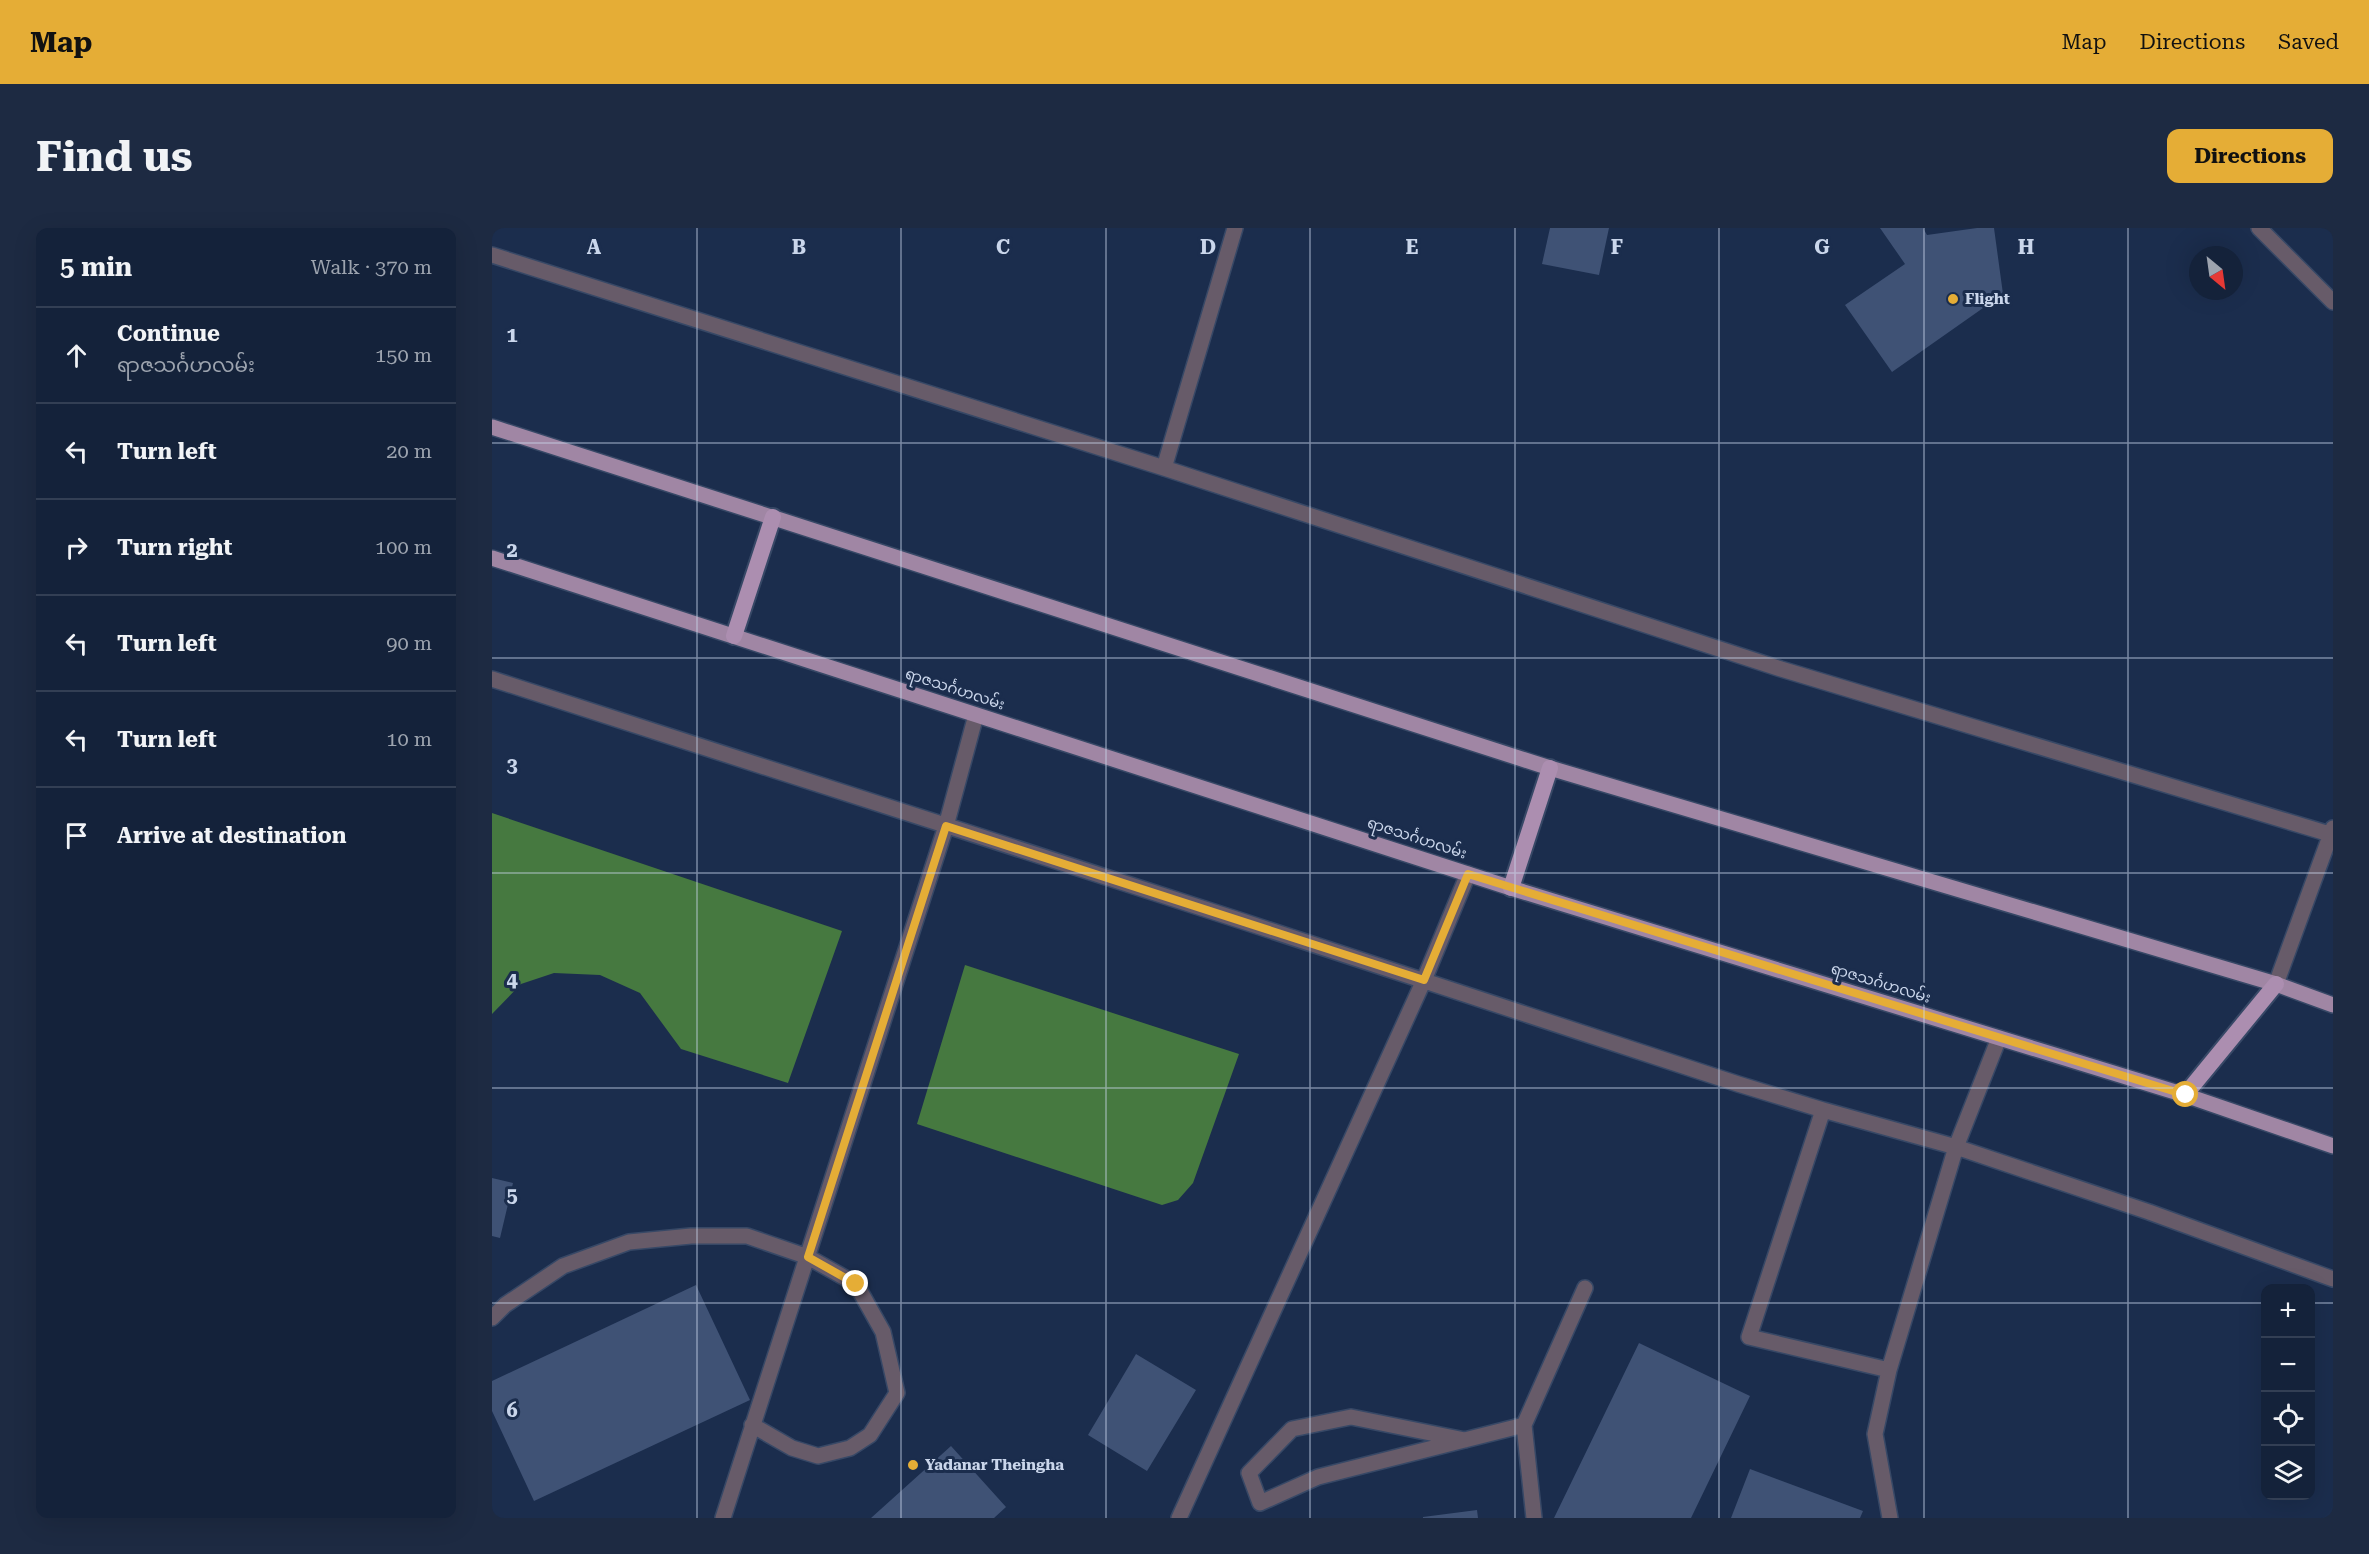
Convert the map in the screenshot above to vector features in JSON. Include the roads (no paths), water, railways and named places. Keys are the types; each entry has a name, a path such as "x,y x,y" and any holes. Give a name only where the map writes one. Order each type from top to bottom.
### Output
{"highway":[{"path":"734,636 773,517"},
{"path":"1511,888 1550,768"},
{"path":"2186,1095 2276,984"}],"main road":[{"path":"492,427 1550,768 2276,984 2333,1005"},
{"name":"ရာဇသင်္ဂဟလမ်း","path":"492,558 1511,888 2186,1095 2333,1146"}],"street":[{"path":"1164,468 1235,228"},
{"path":"2259,228 2333,302"},
{"path":"492,255 1164,468 1781,669 2332,832 2276,984"},
{"path":"492,679 1823,1110 1956,1147 2149,1212 2333,1279"},
{"path":"723,1518 946,826 976,715"},
{"path":"1179,1518 1424,980 1468,874"},
{"path":"1890,1518 1875,1434 1889,1370 1956,1147 1999,1038"},
{"path":"1823,1110 1749,1337 1889,1370"},
{"path":"492,1318 505,1305 562,1266 629,1242 691,1236 747,1236 808,1257 856,1284 883,1332 897,1393 870,1435 850,1448 818,1456 792,1448 752,1425"},
{"path":"1534,1518 1524,1425 1585,1288"},
{"path":"1465,1440 1351,1417 1292,1429 1249,1473 1260,1503 1318,1477 1465,1440 1524,1425"}],"place":[{"name":"Flight","path":"1953,299"},
{"name":"Yadanar Theingha","path":"913,1465"}]}
